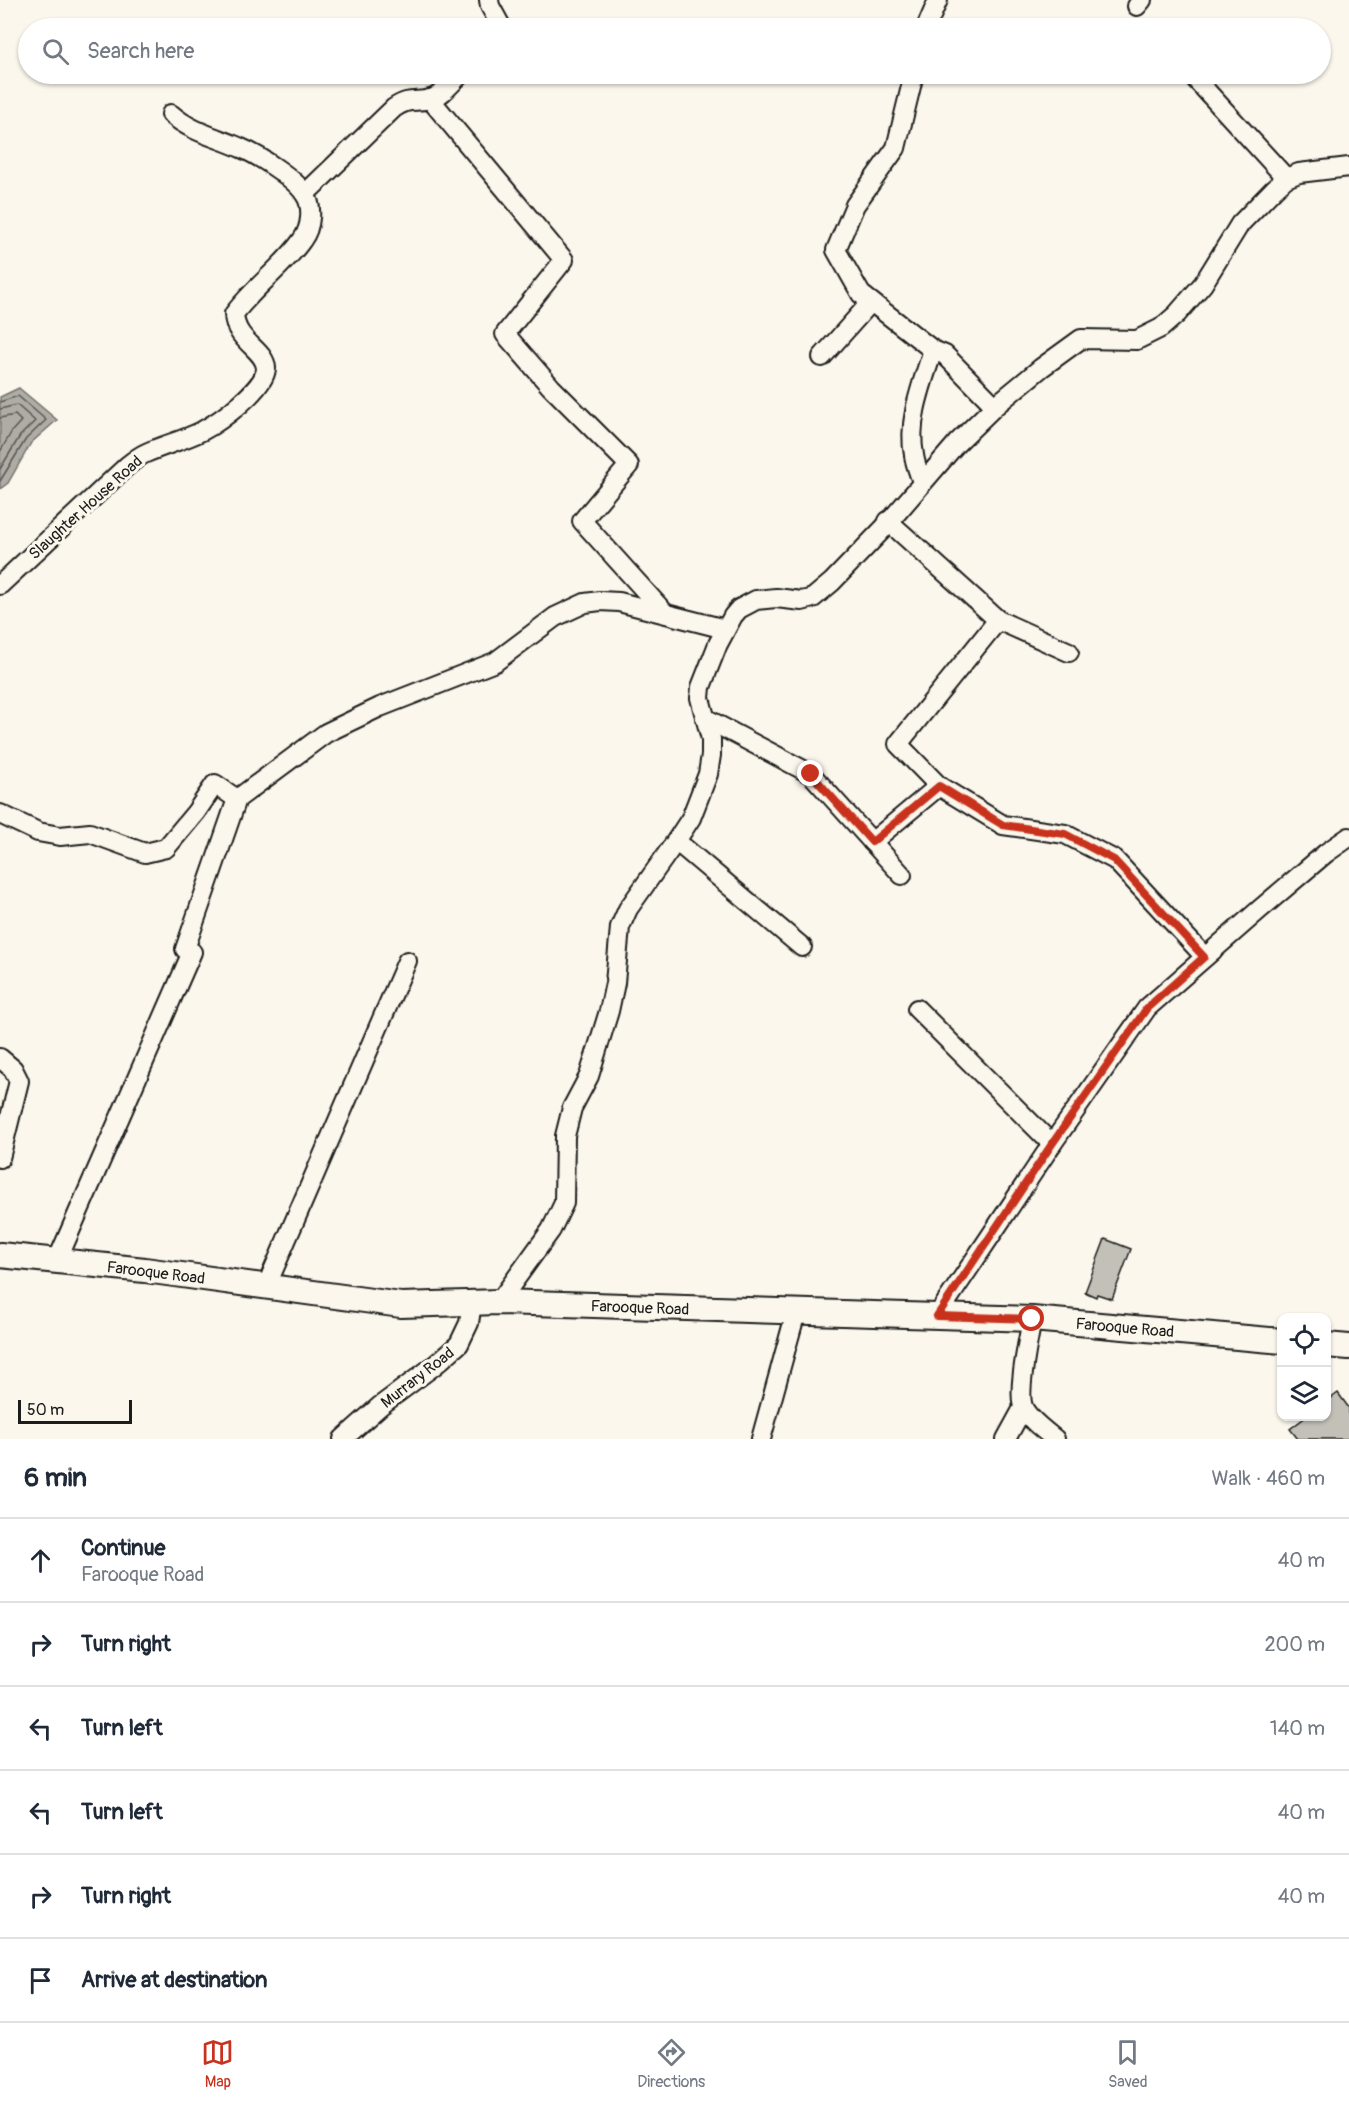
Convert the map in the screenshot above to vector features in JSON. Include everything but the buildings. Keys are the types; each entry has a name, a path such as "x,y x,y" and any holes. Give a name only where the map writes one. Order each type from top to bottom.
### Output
{"main road":[{"name":"Farooque Road","path":"0,1254 145,1270 401,1305 499,1302 1032,1319 1277,1341"},
{"path":"1331,1345 1349,1347"}],"street":[{"path":"489,0 497,18"},
{"path":"930,18 938,0"},
{"path":"171,114 194,129 241,148 261,159 305,194 394,108 405,101 430,99 439,95 450,84"},
{"path":"912,84 896,148 855,205 836,250 861,294 933,350 945,355 995,406"},
{"path":"1200,84 1286,178"},
{"path":"430,99 564,260 505,334 551,387 629,465 582,521 664,612"},
{"path":"499,1302 559,1215 564,1203 565,1136 572,1108 589,1076 606,1020 615,983 622,920 691,818 708,774 711,739 700,698 701,687 705,672 725,629 739,609 756,600 776,598 802,601 813,598 832,582 951,450 995,406 1049,362 1081,339 1137,340 1161,328 1177,314 1203,284 1240,224 1286,178 1299,173 1349,168"},
{"name":"Slaughter House Road","path":"0,585 127,466 144,453 201,431 226,416 264,378 266,367 262,357 239,334 234,325 234,314 303,240 310,222 309,205 305,194"},
{"path":"822,357 872,302"},
{"path":"922,482 914,455 913,434 916,407 933,350"},
{"path":"888,521 998,620 1069,652"},
{"path":"57,1261 188,950 237,800 326,733 380,707 495,662 555,617 585,603 619,602 725,629"},
{"path":"998,620 898,744 939,786 1003,825 1065,834 1114,860 1204,957"},
{"path":"705,718 811,774 902,875"},
{"path":"0,814 38,832 60,836 90,833 145,853 166,848 196,812 215,784 237,800"},
{"path":"872,842 939,786"},
{"path":"937,1316 1052,1144 1147,1008 1301,874 1349,837"},
{"path":"676,841 802,947"},
{"path":"266,1287 407,961"},
{"path":"917,1009 1052,1144"},
{"path":"0,1058 13,1069 19,1081 0,1158"},
{"name":"Murrary Road","path":"343,1439 380,1406 459,1344 469,1323 472,1303"},
{"path":"761,1439 796,1312"},
{"path":"1006,1439 1023,1408 1022,1382 1032,1319"},
{"path":"1023,1408 1054,1439"}],"water":[{"path":"19,388 57,420 31,443 8,483 0,489 0,397"}],"route":[{"path":"811,774 872,842 939,786 1003,825 1065,834 1114,860 1204,957 1147,1008 1052,1144 937,1316 1032,1319"}]}
